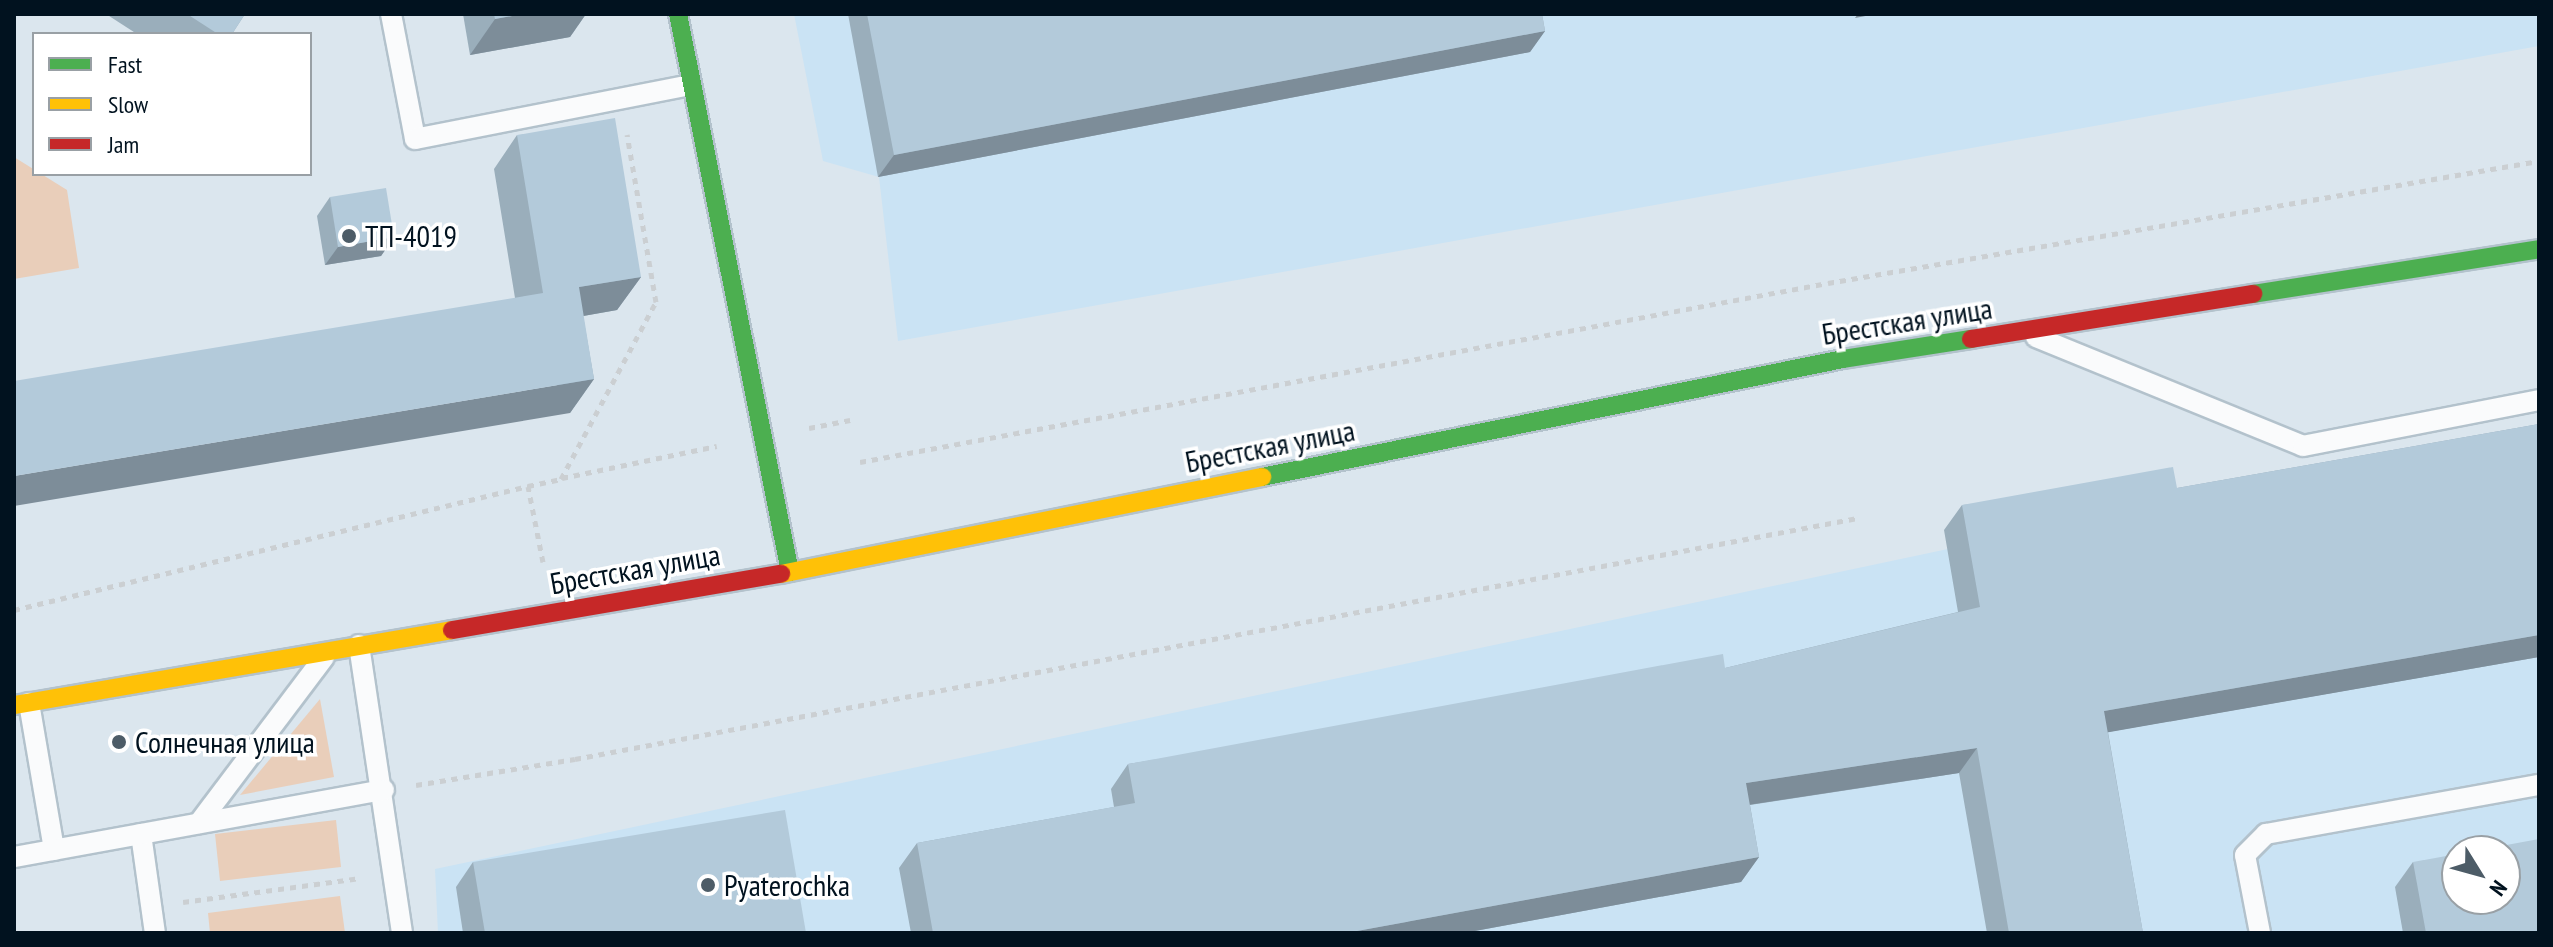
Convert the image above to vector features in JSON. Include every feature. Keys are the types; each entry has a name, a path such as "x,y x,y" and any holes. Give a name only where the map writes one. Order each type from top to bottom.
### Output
{"street":[{"path":"678,14 790,572"},
{"name":"Брестская улица","path":"21,704 790,572 1827,362 2539,249"}],"lane":[{"path":"391,14 415,139 620,96 691,85"},
{"path":"2021,331 2303,446 2539,400"},
{"path":"359,645 384,790 402,933"},
{"path":"199,823 329,650"},
{"path":"21,704 54,850"},
{"path":"2260,933 2245,855 2266,834 2539,785"},
{"path":"14,857 384,790"},
{"path":"141,834 155,933"}],"path":[{"path":"561,479 656,302 620,96"},
{"path":"860,462 1828,283 2539,161"},
{"path":"14,610 528,486 850,420"},
{"path":"528,486 543,562"},
{"path":"384,790 575,759 1858,518"},
{"path":"151,906 394,873"}],"shaded area":[{"path":"794,14 2539,14 2539,46 898,341 879,177 823,161"},
{"path":"14,157 32,168 32,176 45,176 67,190 79,268 14,279"},
{"path":"2539,424 2539,933 438,933 435,869"},
{"path":"320,699 334,777 240,795"},
{"path":"336,820 341,867 220,881 215,834"},
{"path":"340,896 345,933 210,933 208,913"}],"building":[{"path":"187,14 245,14 233,32 215,32"},
{"path":"494,14 523,14 495,19"},
{"path":"867,14 1542,14 1545,31 894,155"},
{"path":"615,118 641,277 579,287 594,379 14,476 14,381 543,293 517,135"},
{"path":"386,188 394,237 338,247 330,197"},
{"path":"2539,424 2539,635 2104,711 2143,933 2009,933 1977,748 1746,783 1759,857 1346,933 933,933 917,843 1135,803 1128,764 1723,654 1725,668 1980,607 1962,505 2173,467 2177,488"},
{"path":"785,810 806,933 485,933 473,862"},
{"path":"2539,839 2539,933 2426,933 2413,862 2441,857 2441,915 2521,915 2521,842"}],"traffic: fast":[{"path":"678,14 790,572"},
{"path":"2253,294 2539,249"},
{"path":"1262,477 1843,359 1971,339"}],"traffic: slow":[{"path":"781,574 1262,477"},
{"path":"14,705 452,630"}],"traffic: jam":[{"path":"1971,339 2253,294"},
{"path":"452,630 781,574"}],"place":[{"name":"ТП-4019","path":"349,236"},
{"name":"Солнечная улица","path":"119,742"},
{"name":"Pyaterochka","path":"708,885"}]}
